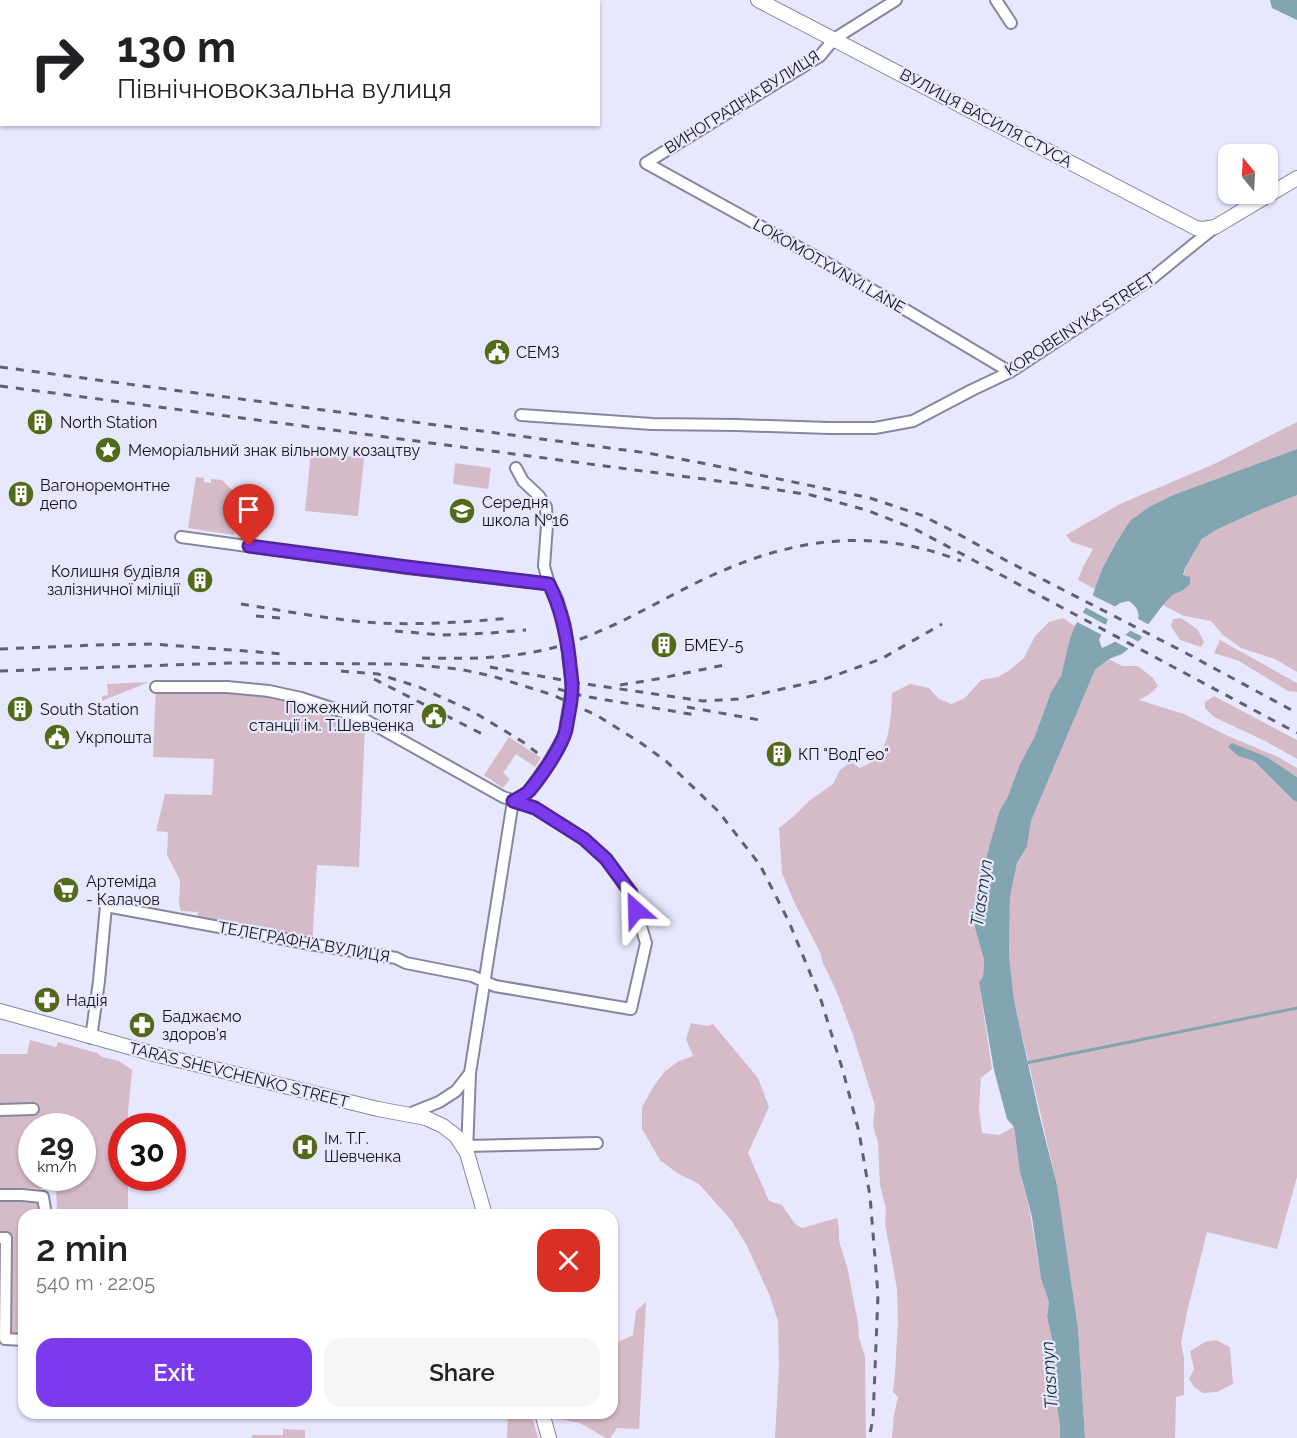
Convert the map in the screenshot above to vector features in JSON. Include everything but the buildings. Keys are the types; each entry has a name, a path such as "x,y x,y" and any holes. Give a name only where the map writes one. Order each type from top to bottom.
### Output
{"street":[{"name":"ВУЛИЦЯ ВАСИЛЯ СТУСА","path":"758,0 1191,226 1203,229 1215,227"},
{"name":"ВИНОГРАДНА ВУЛИЦЯ","path":"646,163 820,56 834,39 896,0"},
{"path":"996,0 1011,23"},
{"name":"LOKOMOTYVNYI LANE","path":"646,163 827,263 1010,372"},
{"name":"KOROBEINYKA STREET","path":"521,415 652,424 875,428 913,421 1010,372 1151,279 1215,227 1297,178"},
{"path":"483,1209 466,1149 470,1073 513,801 528,792 564,736 572,688 565,626 544,566 548,525 546,507 516,468"},
{"path":"182,537 549,584"},
{"path":"156,687 227,687 269,691 301,698 362,718 513,801"},
{"name":"ТЕЛЕГРАФНА ВУЛИЦЯ","path":"91,1038 106,906 396,958 406,963 472,976 495,986 631,1009 646,943 631,893 606,859 584,839 535,808 513,801"},
{"name":"TARAS SHEVCHENKO STREET","path":"0,1011 154,1054 378,1109 426,1118 443,1126 456,1136 466,1149"},
{"path":"409,1114 439,1102 456,1091 470,1073"},
{"path":"0,1110 33,1109"},
{"path":"466,1149 597,1143"},
{"path":"0,1195 43,1197 45,1209"},
{"path":"0,1238 6,1238 6,1339 18,1340"},
{"path":"544,1419 549,1438"}],"shaded area":[{"path":"1297,422 1297,449 1173,495 1149,507 1116,543 1102,569 1095,589 1078,580 1093,549 1071,542 1066,535 1120,504 1212,465"},
{"path":"311,452 364,458 358,516 305,511"},
{"path":"455,463 491,468 488,489 453,484"},
{"path":"196,477 204,478 204,482 211,483 211,479 222,480 239,497 234,535 188,528"},
{"path":"1297,495 1297,672 1275,659 1241,648 1223,635 1211,621 1184,616 1163,605 1172,594 1182,591 1185,568 1202,539 1216,530"},
{"path":"1063,618 1075,626 1061,676 1051,692 1035,736 1000,810 975,928 984,960 983,977 979,982 992,1069 981,1078 979,1109 982,1133 999,1135 1014,1127 1020,1172 1030,1212 1041,1279 1049,1302 1047,1317 1053,1354 1050,1366 1060,1438 892,1438 898,1397 893,1392 898,1323 897,1289 885,1223 886,1209 880,1185 878,1142 873,1126 875,1106 836,990 782,873 779,828 809,801 833,784 840,770 851,762 860,768 876,758 887,736 892,693 910,684 929,688 939,699 951,704 965,698 981,680 998,677 1024,658 1035,636 1049,622"},
{"path":"1181,618 1198,630 1204,642 1201,647 1180,640 1171,626 1173,619"},
{"path":"1220,640 1297,683 1297,692 1288,691 1239,661 1214,653"},
{"path":"1109,659 1122,666 1138,666 1153,678 1158,686 1139,700 1184,714 1297,768 1297,777 1267,757 1238,756 1254,761 1297,802 1297,1177 1277,1249 1207,1232 1181,1343 1184,1358 1184,1395 1176,1397 1175,1438 1085,1438 1078,1328 1057,1185 1014,1000 1009,955 1010,897 1017,863 1027,847 1031,821 1095,670"},
{"path":"149,682 102,701 102,696 108,695 107,684"},
{"path":"156,687 269,691 362,718 365,726 359,867 317,865 312,945 196,923 198,912 181,911 179,905 180,880 167,855 168,832 156,831 165,794 212,795 214,759 153,757"},
{"path":"1214,696 1297,740 1297,759 1214,717 1205,708 1205,702"},
{"path":"509,737 541,758 535,767 516,754 503,773 510,779 503,788 484,775"},
{"path":"691,1023 707,1026 713,1024 758,1078 769,1107 748,1153 769,1201 782,1205 795,1224 802,1228 837,1218 839,1241 847,1266 859,1338 865,1357 866,1438 775,1438 779,1367 778,1321 769,1294 746,1244 731,1220 699,1184 677,1173 660,1160 642,1129 642,1107 652,1089 664,1072 679,1061 693,1056 686,1039"},
{"path":"30,1040 56,1047 58,1042 119,1061 132,1070 128,1113 108,1113 108,1191 128,1191 128,1209 57,1209 56,1191 96,1191 96,1113 18,1113 18,1189 0,1189 0,1054 27,1054"},
{"path":"0,1195 35,1201 41,1209 18,1209 18,1340 6,1339 0,1344"},
{"path":"646,1302 639,1429 617,1428 610,1438 606,1438 580,1423 559,1419 618,1419 618,1342 633,1335 636,1311"},
{"path":"1216,1340 1230,1347 1233,1384 1217,1392 1203,1393 1194,1387 1189,1379 1194,1369 1190,1351 1205,1342"},
{"path":"508,1419 533,1419 538,1438 507,1438"},
{"path":"283,1429 305,1430 305,1438 252,1438 252,1435 283,1435"}],"water":[{"path":"1270,0 1297,0 1297,20 1272,8"},
{"name":"Tiasmyn","path":"1297,449 1297,495 1216,530 1202,539 1183,575 1190,577 1190,584 1182,591 1172,595 1163,605 1147,626 1141,639 1122,654 1109,659 1095,670 1031,821 1027,847 1017,863 1010,897 1009,955 1014,1000 1057,1185 1078,1328 1085,1438 1060,1438 1050,1366 1053,1354 1047,1317 1049,1302 1041,1279 1032,1217 1020,1172 1014,1127 1007,1119 994,1070 979,982 983,977 984,960 975,928 979,888 1000,810 1035,736 1051,692 1061,676 1070,638 1092,597 1102,569 1130,521 1149,507 1173,495","holes":["1129,601 1139,615 1132,629 1102,648 1099,640 1113,608"]},
{"path":"1232,743 1267,757 1297,777 1297,802 1254,761 1238,756 1228,747"}],"pier":[{"path":"1090,594 1118,608 1111,621 1083,606"},
{"path":"1080,611 1108,626 1104,636 1075,621"},
{"path":"1135,617 1151,626 1145,638 1127,629"},
{"path":"1122,633 1141,643 1131,650 1112,640"}],"waterway":[{"path":"1026,1063 1297,1008"}],"railway":[{"path":"0,367 647,453 870,498 921,515 949,529 1297,713"},
{"path":"0,386 811,495 866,510 915,529 1297,733"},
{"path":"422,658 477,658 513,655 566,644 617,623 731,567 795,547 860,540 893,543 927,550 961,561"},
{"path":"241,604 326,618 378,623 444,623 511,618"},
{"path":"256,616 281,618"},
{"path":"572,682 703,701 738,699 822,680 881,659 942,624"},
{"path":"395,631 442,635 526,630"},
{"path":"0,649 153,644 284,654"},
{"path":"0,671 228,663 402,664 459,669 492,676 553,695 598,716 667,762 718,811 760,865 789,922 820,997 843,1071 859,1132 870,1196 878,1295 873,1419 869,1438"},
{"path":"620,685 729,664"},
{"path":"490,667 579,683"},
{"path":"341,671 378,674 419,687 472,711 523,742 549,762"},
{"path":"374,679 488,737"},
{"path":"558,689 583,696 696,715"},
{"path":"687,707 760,720"}],"place":[{"name":"СЕМЗ","path":"497,352"},
{"name":"North Station","path":"40,422"},
{"name":"Меморіальний знак вільному козацтву","path":"108,450"},
{"name":"Вагоноремонтне депо","path":"21,494"},
{"name":"Середня школа №16","path":"462,511"},
{"name":"Колишня будівля залізничної міліції","path":"200,580"},
{"name":"БМЕУ-5","path":"664,645"},
{"name":"South Station","path":"20,709"},
{"name":"Пожежний потяг станції ім. Т.Шевченка","path":"434,716"},
{"name":"Укрпошта","path":"57,737"},
{"name":"КП \"ВодГео\"","path":"779,754"},
{"name":"Артеміда - Калачов","path":"66,890"},
{"name":"Надія","path":"47,1000"},
{"name":"Баджаємо здоров'я","path":"142,1025"},
{"name":"Ім. Т.Г. Шевченка","path":"305,1147"}],"route":[{"path":"249,546 549,584 557,599 568,644 572,688 566,730 549,762 528,792 513,801 535,808 584,839 606,859 631,893 636,910"}]}
